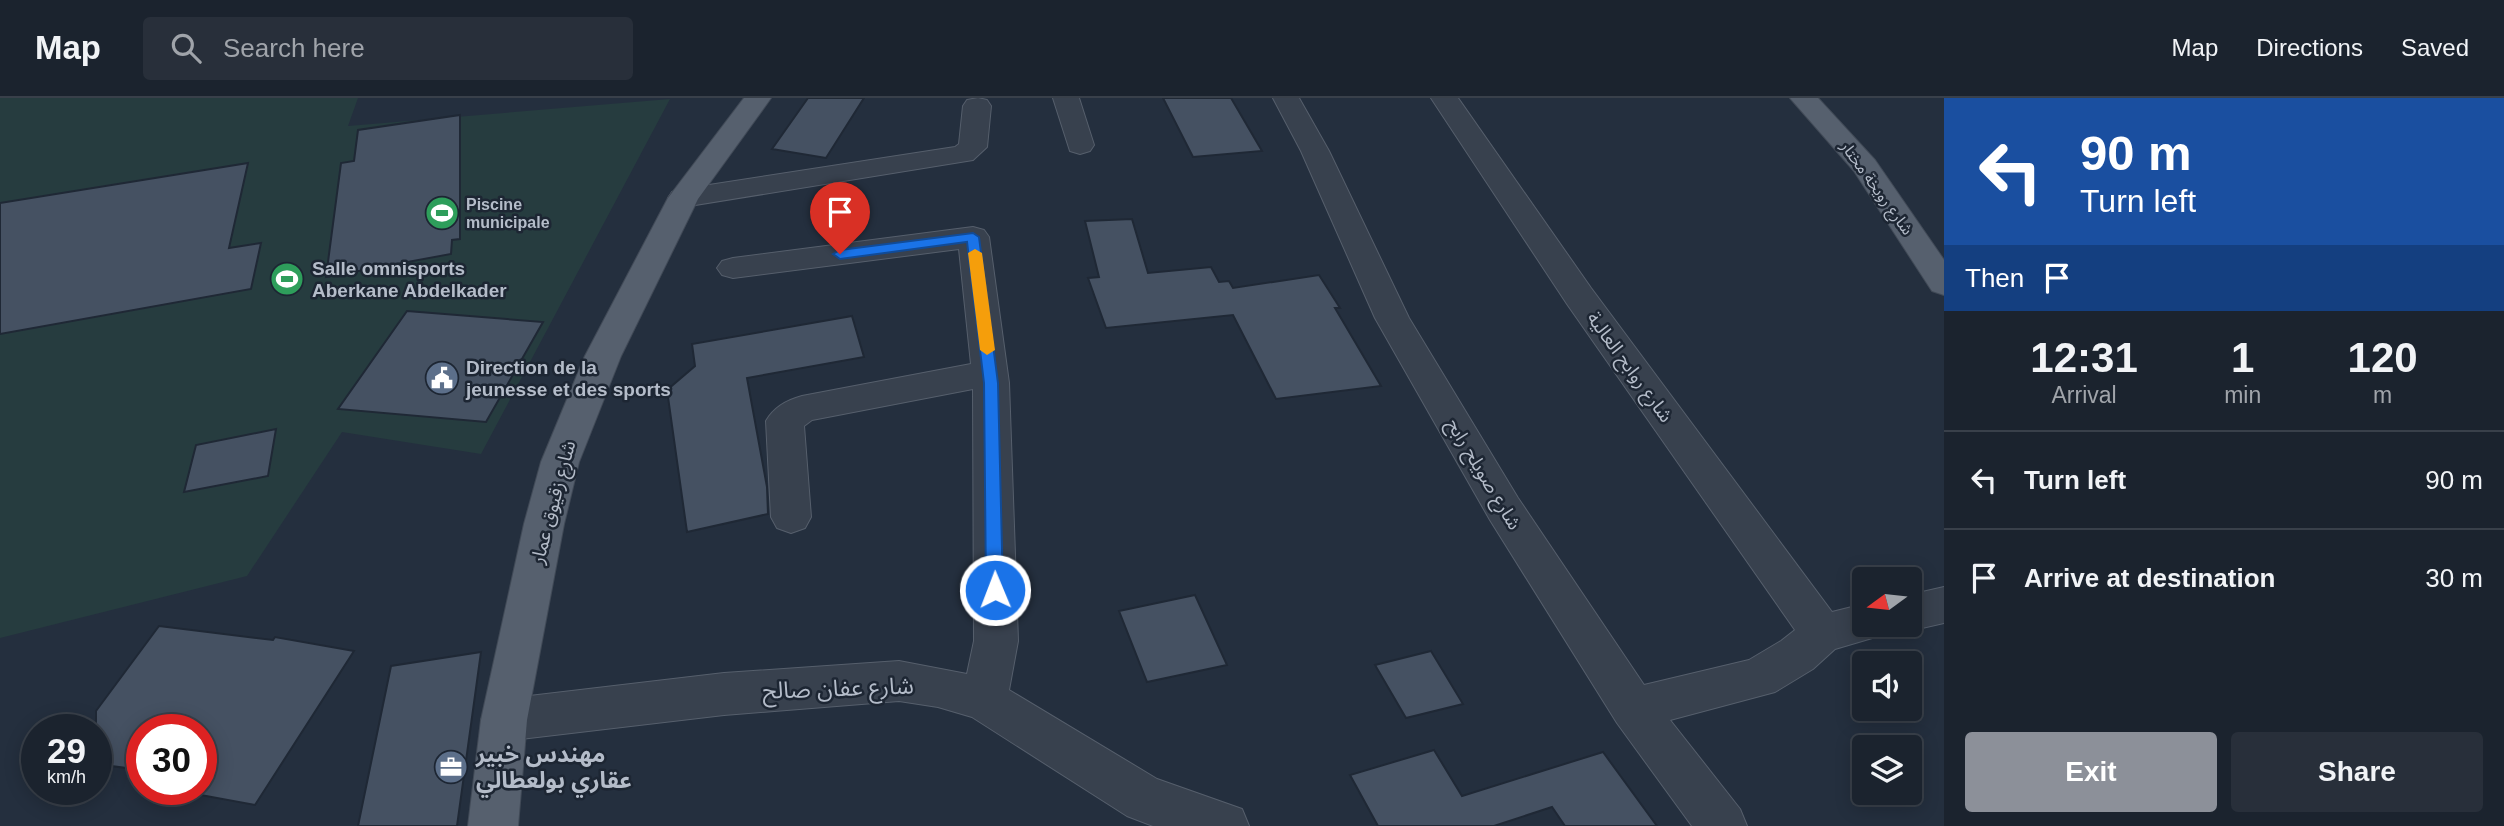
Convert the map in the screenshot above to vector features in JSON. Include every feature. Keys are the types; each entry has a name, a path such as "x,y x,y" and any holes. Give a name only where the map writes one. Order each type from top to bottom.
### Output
{"main road":[{"name":"شارع زقيوق عمار","path":"494,826 504,720 544,524 560,462 603,356 683,198 758,98"},
{"name":"شارع رويخة مختار","path":"1802,98 1865,166 1944,284"}],"street":[{"path":"1066,98 1080,145"},
{"name":"شارع صويلح رابح","path":"1286,98 1315,151 1392,318 1504,509 1633,708 1722,826"},
{"name":"شارع روابح العالية","path":"1444,98 1579,296 1843,628"},
{"path":"683,198 963,154 973,147 977,106"},
{"path":"733,268 973,237 990,373 996,641 984,701"},
{"path":"791,516 785,421 792,414 802,409 990,373"},
{"path":"1922,610 1944,605"},
{"path":"1633,708 1759,678 1843,628"},
{"name":"شارع عفان صالح","path":"504,720 785,688 900,681 939,687 984,701 1144,799 1224,826"}],"green space":[{"name":"Salle omnisports Aberkane Abdelkader","path":"0,98 358,98 348,126 670,99 481,454 342,432 247,576 0,638"}],"building":[{"path":"808,98 864,98 826,158 772,149"},
{"path":"1163,98 1231,98 1262,151 1193,157"},
{"path":"460,115 460,239 452,240 451,254 326,277 341,163 354,161 358,130"},
{"path":"248,163 229,248 261,243 251,289 0,334 0,203"},
{"path":"1132,219 1148,273 1211,267 1219,282 1229,281 1233,288 1319,275 1340,308 1335,308 1381,386 1276,399 1233,315 1106,328 1088,278 1099,277 1085,221"},
{"path":"407,311 543,322 486,422 338,409"},
{"path":"852,316 864,357 747,378 767,487 768,514 687,532 667,390 695,366 692,344"},
{"path":"276,429 268,476 184,492 196,445"},
{"path":"1195,595 1227,665 1147,682 1119,611"},
{"path":"159,626 273,640 275,637 354,651 255,805 217,798 217,714 126,714 126,768 112,766 112,714 96,714"},
{"path":"1431,651 1463,704 1406,718 1375,665"},
{"path":"481,652 457,826 358,826 391,666"},
{"path":"1434,750 1462,796 1603,752 1657,826 1565,826 1552,807 1494,826 1378,826 1350,775"}],"slow traffic":[{"path":"975,253 987,350"}],"place":[{"name":"Piscine municipale","path":"442,213"},
{"name":"Salle omnisports Aberkane Abdelkader","path":"287,279"},
{"name":"Direction de la jeunesse et des sports","path":"442,378"},
{"name":"مهندس خبير عقاري بولعطالي","path":"451,767"}],"route":[{"path":"840,254 973,237 991,383 995,590"}]}
